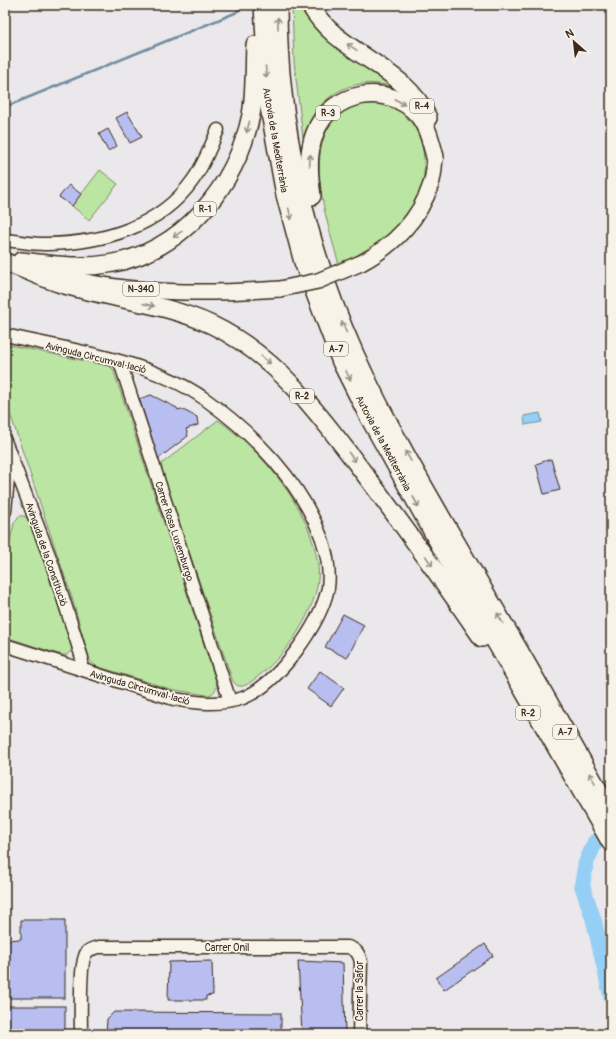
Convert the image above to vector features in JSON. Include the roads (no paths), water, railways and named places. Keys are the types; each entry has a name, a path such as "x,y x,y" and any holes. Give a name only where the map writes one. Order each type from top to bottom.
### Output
{"highway":[{"name":"R-1","path":"5,261 69,266 109,264 131,258 159,246 180,233 196,218 213,200 228,177 238,158 246,135 251,113 256,16 259,5"},
{"name":"Autovia de la Mediterrània","path":"263,5 268,93 275,145 294,230 303,262 341,362 367,414 441,547 508,658 611,812"},
{"name":"Autovia de la Mediterrània","path":"278,5 278,43 286,122 306,217 336,308 352,348 508,658"},
{"name":"R-4","path":"310,5 326,26 342,41 402,82 413,94 424,108 433,128 436,142 435,157"},
{"name":"R-3","path":"318,254 319,234 313,209 309,173 310,152 315,133 320,122 329,112 356,96 383,94 396,99 418,115 427,130 435,157"},
{"name":"R-2","path":"5,261 61,284 176,311 204,322 243,342 268,361 320,416 508,658 536,725 563,760 611,843"}],"main road":[{"name":"N-340","path":"5,261 73,279 162,292 221,294 280,290 318,281 362,263 390,244 417,214 432,183 435,157"}],"street":[{"path":"5,240 47,244 113,236 130,230 166,208 182,194 202,166 218,130"},
{"name":"Avinguda Circumval·lació","path":"5,335 144,368 175,382 204,398 254,439 277,464 296,491 312,518 322,540 327,560 327,589 320,608 304,641 286,664 269,680 243,698 214,703 196,703 174,699 5,645"},
{"name":"Carrer Rosa Luxemburgo","path":"120,362 230,701"},
{"path":"5,511 8,478 6,444"},
{"name":"Avinguda de la Constitució","path":"6,444 31,505 52,563 82,658 80,668"},
{"name":"Carrer Onil","path":"81,1034 82,964 87,952 99,947 341,947 354,949"},
{"name":"Carrer la Safor","path":"354,949 357,952 361,962 359,1034"}],"water":[{"path":"540,413 542,422 525,425 524,416"}],"waterway":[{"path":"5,107 235,13 245,5"},
{"path":"611,831 595,842 586,863 582,885 594,921 611,996"}]}
